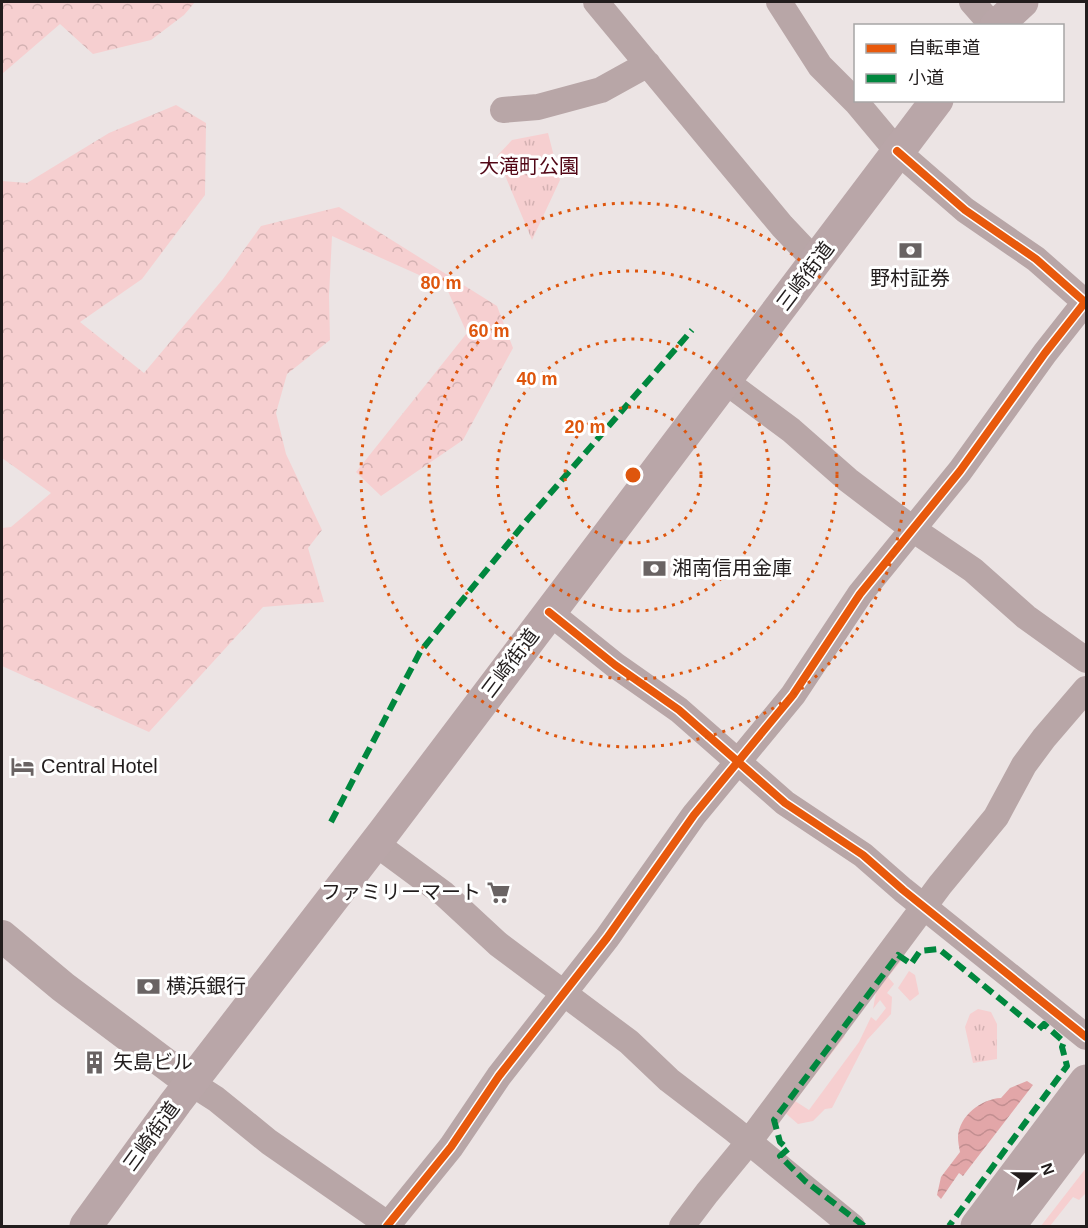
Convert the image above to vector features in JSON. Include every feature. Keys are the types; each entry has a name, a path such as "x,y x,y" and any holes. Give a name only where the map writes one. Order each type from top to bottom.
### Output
{"highway":[{"path":"977,1227 1086,1081"},
{"path":"1009,1227 1086,1124"}],"main road":[{"path":"997,24 1022,2"},
{"name":"三崎街道","path":"86,1227 191,1083 935,102"}],"street":[{"path":"596,2 782,226 816,262"},
{"path":"779,2 820,66 854,100"},
{"path":"972,2 993,24"},
{"path":"503,111 538,107 601,90 648,64"},
{"path":"2,936 63,987 191,1083 216,1099 268,1142 388,1226 451,1147 498,1076 620,921 694,815 793,695 861,594 960,471 1045,353 1086,302 1036,259 965,210 897,151 856,102"},
{"path":"725,381 791,430 848,480 914,530 973,570 1026,617 1086,660"},
{"path":"549,612 679,710 804,816 863,855 1086,1037"},
{"path":"682,1227 707,1192 748,1143 924,907 996,817 1024,765 1086,689"},
{"path":"375,843 444,894 498,944 629,1042 669,1080 852,1227"}],"green space":[{"path":"2,2 195,2 184,15 151,40 93,54 60,24 2,74"},
{"path":"176,105 206,123 205,195 142,279 80,322 144,373 223,279 261,226 339,207 497,306 513,348 463,440 381,496 356,472 467,333 446,287 332,236 329,296 330,340 287,374 276,413 286,454 322,530 308,548 324,602 263,607 149,732 2,666 2,528 11,527 51,493 2,458 2,181 27,183 109,133"},
{"name":"大滝町公園","path":"548,133 560,180 532,240 497,156 512,140"},
{"path":"898,957 902,960 888,977 894,984 887,993 892,997 891,1014 867,1040 832,1108 825,1109 813,1121 798,1124 783,1111 842,1032 845,1036 795,1101 809,1110 859,1042 871,1017 876,1021 886,1008 880,1000 873,1009 877,987"},
{"path":"909,971 915,975 919,994 910,1001 898,988"},
{"path":"978,1009 991,1012 997,1024 997,1059 973,1063 965,1027 970,1014"},
{"path":"1086,1168 1086,1193 1079,1200 1073,1197 1050,1226 1041,1226"}],"water":[{"path":"1027,1081 1033,1085 963,1176 959,1173 941,1199 937,1195 941,1177 960,1152 958,1139 962,1122 979,1105 1001,1098 1010,1088"}],"marked path":[{"path":"331,822 420,652 528,519 692,330"},
{"path":"864,1226 805,1181 780,1156 788,1149 780,1142 774,1120 898,955 911,964 920,951 939,949 1038,1030 1044,1024 1064,1042 1062,1047 1067,1066 949,1226"}],"cycle path":[{"path":"897,151 965,210 1036,259 1086,303"},
{"path":"387,1226 451,1147 499,1076 607,938 694,815 793,695 860,594 960,471 1045,353 1086,301"},
{"path":"549,612 615,665 679,710 785,803 863,855 903,890 1086,1037"}],"place":[{"name":"野村証券","path":"910,251"},
{"name":"湘南信用金庫","path":"654,568"},
{"name":"Central Hotel","path":"23,766"},
{"name":"ファミリーマート","path":"499,892"},
{"name":"横浜銀行","path":"148,986"},
{"name":"矢島ビル","path":"95,1062"}]}
